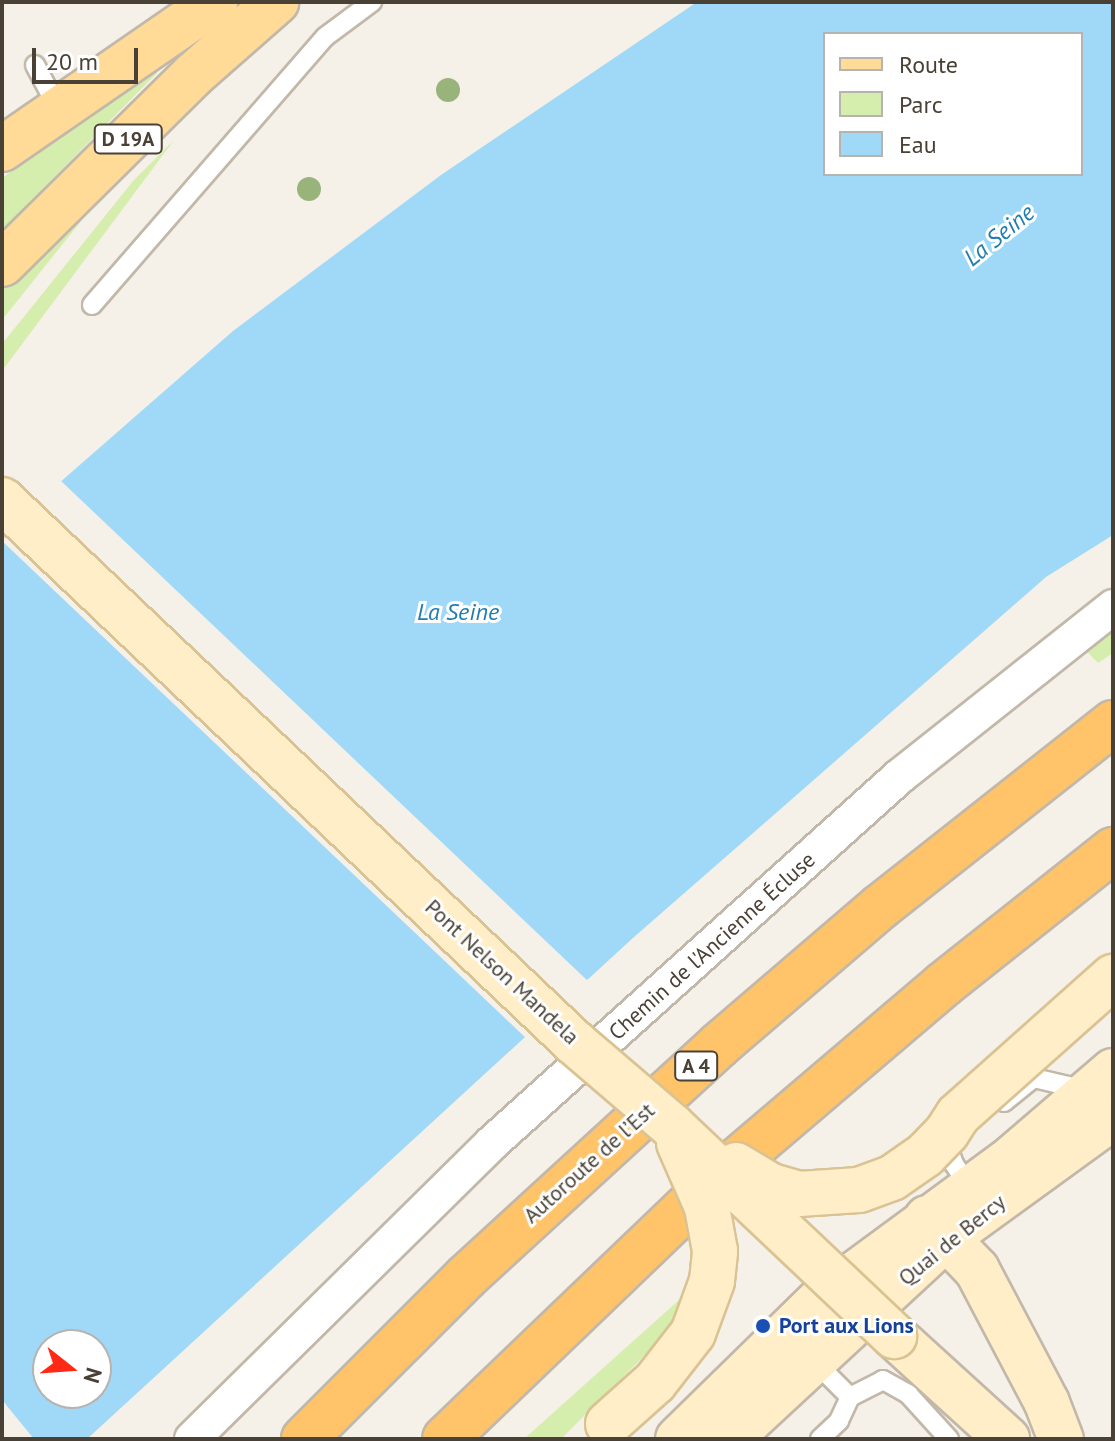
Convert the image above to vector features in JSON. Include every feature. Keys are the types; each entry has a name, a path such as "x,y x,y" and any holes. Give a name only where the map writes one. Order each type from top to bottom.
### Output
{"highway":[{"name":"Autoroute de l’Est","path":"304,1439 466,1277 719,1045 880,907 1113,723"},
{"path":"445,1439 721,1174 944,984 1113,850"}],"main road":[{"path":"2,149 211,5 265,7"},
{"name":"D 19A","path":"2,264 265,7"},
{"name":"Pont Nelson Mandela","path":"2,500 574,1042 672,1126 1007,1439"},
{"path":"672,1126 771,1186 799,1194 859,1190 892,1178 925,1155 958,1115 1113,977"},
{"path":"678,1439 822,1298 936,1229 970,1188 1105,1093"},
{"name":"Quai de Bercy","path":"729,1439 814,1361 936,1229 1105,1093"},
{"path":"594,1439 655,1382 676,1356 693,1333 712,1281 715,1251 707,1207 672,1126"},
{"path":"936,1229 977,1270 1047,1403 1061,1439"},
{"path":"685,1439 710,1426 781,1358 799,1354 814,1361"}],"street":[{"name":"Chemin de l'Ancienne Écluse","path":"192,1439 492,1143 900,776 1113,607"}],"lane":[{"path":"92,305 325,37 372,2"},
{"path":"35,65 58,108"},
{"path":"970,1188 954,1164 948,1147 1034,1078 1105,1093"},
{"path":"814,1361 850,1397"},
{"path":"820,1439 839,1421 850,1397 883,1380 908,1394 949,1439"}],"green space":[{"path":"154,68 157,73 2,230 2,178"},
{"path":"174,140 2,371 2,344 134,180"},
{"path":"121,171 2,320 2,291"},
{"path":"1113,620 1113,653 1098,663 1080,644"},
{"path":"688,1292 678,1317 658,1342 561,1439 524,1439"}],"water":[{"name":"La Seine","path":"697,2 1113,2 1113,535 1046,577 634,937 87,1439 2,1439 2,533 233,331 441,175"}],"pier":[{"path":"60,480 590,983 528,1040 2,541 2,528"},
{"path":"2,1399 7,1406 34,1439 2,1439"}],"place":[{"name":"Port aux Lions","path":"763,1326"}]}
